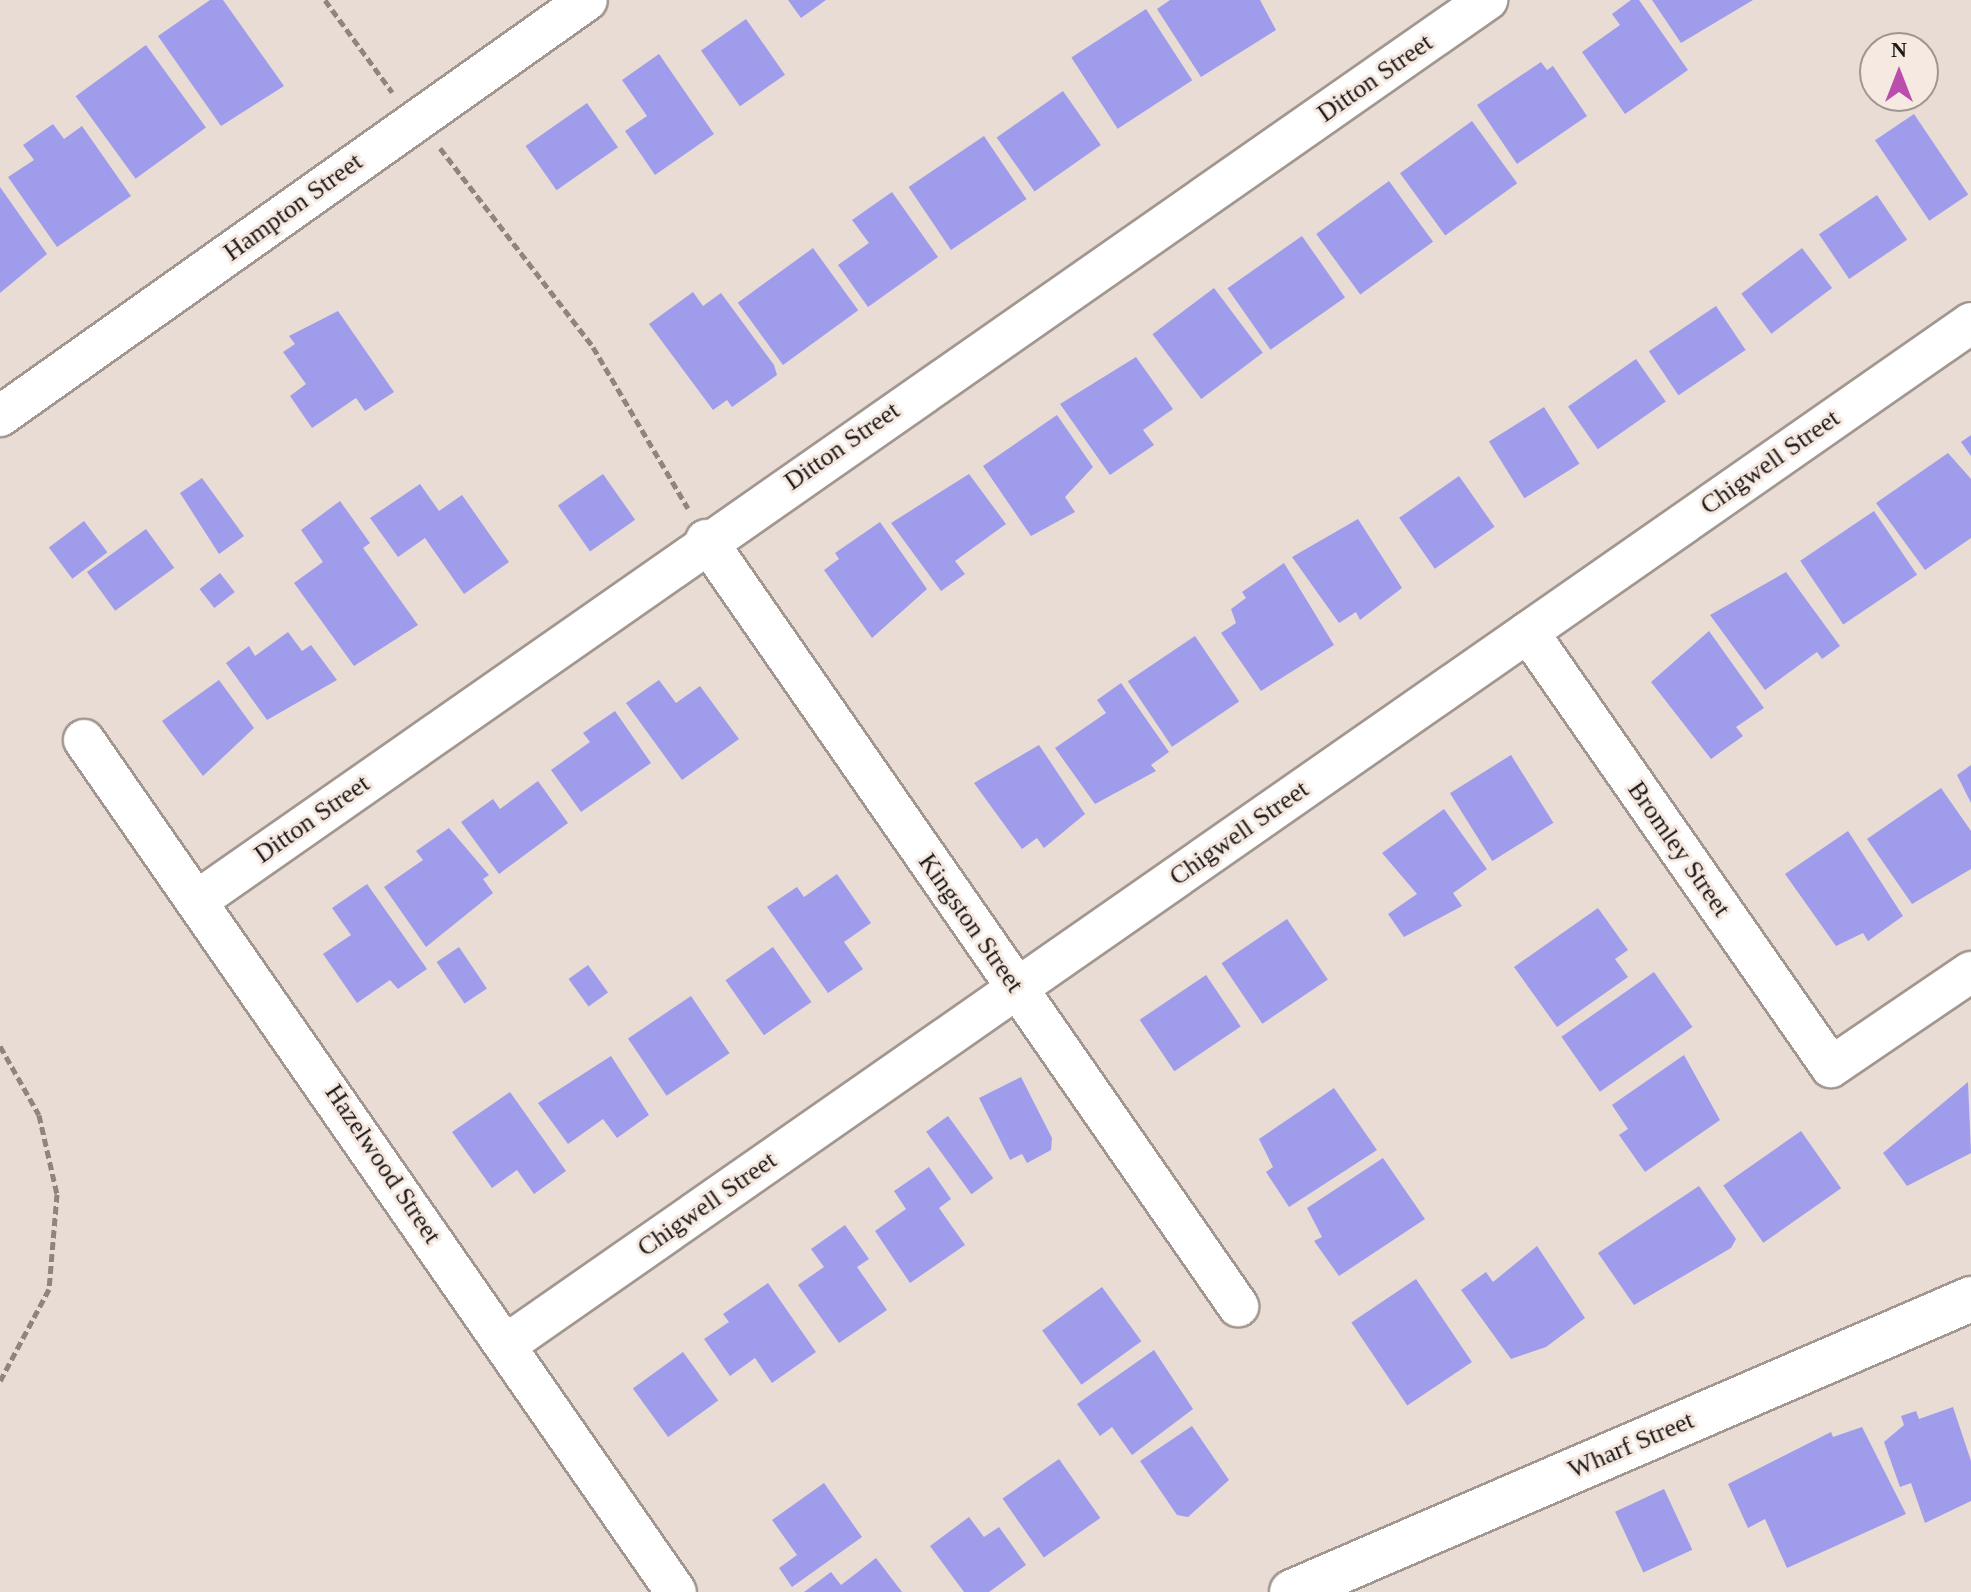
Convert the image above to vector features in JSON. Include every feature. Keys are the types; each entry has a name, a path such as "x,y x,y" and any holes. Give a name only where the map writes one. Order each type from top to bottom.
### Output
{"street":[{"name":"Hampton Street","path":"0,416 587,0"},
{"name":"Ditton Street","path":"201,898 706,540 1487,0"},
{"name":"Chigwell Street","path":"507,1344 1971,323"},
{"name":"Kingston Street","path":"706,540 1238,1306"},
{"name":"Bromley Street","path":"1528,632 1831,1067 1971,972"},
{"name":"Hazelwood Street","path":"84,740 201,898 676,1592"},
{"name":"Wharf Street","path":"1292,1592 1971,1299"}],"path":[{"path":"325,0 593,347 706,540"},
{"path":"0,1046 39,1115 57,1194 49,1289 0,1381"}],"building":[{"path":"210,0 223,0 284,86 221,126 158,36"},
{"path":"788,0 826,0 801,18"},
{"path":"1170,0 1260,0 1276,30 1201,77 1157,9"},
{"path":"1631,0 1639,0 1688,70 1625,114 1582,52 1620,25 1612,14"},
{"path":"1652,0 1753,0 1681,43"},
{"path":"1146,9 1192,80 1118,129 1071,57"},
{"path":"746,19 785,75 740,106 701,51"},
{"path":"146,45 206,128 136,179 76,96"},
{"path":"659,54 714,134 655,175 625,131 647,116 622,80"},
{"path":"1541,62 1547,70 1553,66 1587,116 1517,164 1477,105"},
{"path":"1063,91 1101,145 1035,192 997,137"},
{"path":"587,103 618,147 557,190 526,146"},
{"path":"1914,114 1968,194 1929,221 1875,140"},
{"path":"1472,121 1517,183 1445,236 1400,173"},
{"path":"53,124 64,139 82,126 131,196 57,247 8,177 34,160 23,145"},
{"path":"984,136 1026,199 951,250 909,187"},
{"path":"1389,181 1433,242 1360,295 1316,234"},
{"path":"0,187 47,254 0,293"},
{"path":"892,192 938,257 868,307 838,265 869,243 852,220"},
{"path":"1877,195 1907,240 1849,279 1819,234"},
{"path":"1302,236 1345,297 1270,350 1227,288"},
{"path":"813,248 858,310 783,365 738,303"},
{"path":"1802,248 1832,288 1771,334 1741,294"},
{"path":"1214,288 1263,353 1201,399 1153,334"},
{"path":"693,292 703,306 721,293 774,365 777,375 732,407 727,400 713,410 649,324"},
{"path":"1716,306 1746,350 1678,395 1649,351"},
{"path":"338,311 394,392 365,411 356,398 312,428 290,396 306,384 283,352 295,344 289,336"},
{"path":"1136,357 1173,409 1143,430 1154,445 1110,475 1060,404"},
{"path":"1636,359 1666,402 1598,449 1568,407"},
{"path":"1544,407 1580,464 1524,498 1489,441"},
{"path":"1057,415 1093,467 1065,497 1075,512 1031,536 983,466"},
{"path":"1971,435 1971,456 1961,442"},
{"path":"1948,453 1971,479 1971,538 1925,570 1876,503"},
{"path":"603,474 635,520 590,551 558,506"},
{"path":"969,474 1006,524 955,561 965,574 941,591 891,523"},
{"path":"1459,476 1495,527 1435,569 1399,518"},
{"path":"202,478 244,536 219,554 180,493"},
{"path":"420,484 439,511 462,495 509,562 464,594 425,538 398,557 370,518"},
{"path":"340,501 370,543 363,548 418,625 354,666 294,583 323,562 301,530"},
{"path":"1874,511 1917,575 1843,625 1800,561"},
{"path":"1358,519 1402,588 1360,620 1356,612 1339,623 1292,557"},
{"path":"84,521 107,552 72,579 49,547"},
{"path":"880,522 927,589 872,638 824,570 839,559 835,553"},
{"path":"146,529 174,568 115,611 87,572"},
{"path":"1284,563 1334,645 1261,691 1221,633 1236,623 1231,609 1246,598 1242,592"},
{"path":"1786,572 1840,646 1822,659 1817,652 1765,690 1710,615"},
{"path":"220,573 235,592 214,608 200,589"},
{"path":"1709,631 1764,708 1736,727 1743,736 1711,759 1651,682"},
{"path":"288,632 302,651 311,645 337,680 267,720 226,663 249,646 255,656"},
{"path":"1195,636 1239,701 1172,747 1128,681"},
{"path":"219,680 254,728 203,776 162,721"},
{"path":"659,680 676,703 700,686 739,739 682,780 626,703"},
{"path":"1121,683 1169,752 1151,765 1156,771 1095,804 1055,748 1106,713 1097,700"},
{"path":"615,711 651,763 581,812 551,770 590,742 583,733"},
{"path":"1039,745 1085,814 1044,848 1037,838 1022,849 974,783"},
{"path":"1511,755 1553,823 1492,861 1450,793"},
{"path":"1971,765 1971,803 1957,775"},
{"path":"538,781 568,823 499,874 461,822 493,799 500,809"},
{"path":"1941,788 1971,831 1971,869 1912,904 1867,839"},
{"path":"1444,809 1487,869 1453,893 1462,906 1404,937 1388,914 1417,894 1382,853"},
{"path":"449,828 489,875 483,879 493,893 426,947 384,887 423,860 416,851"},
{"path":"1848,831 1903,916 1868,941 1863,933 1836,946 1785,874"},
{"path":"837,874 871,923 844,942 863,969 828,993 767,907 797,887 804,897"},
{"path":"367,884 427,969 398,989 390,980 357,1003 323,954 351,935 332,908"},
{"path":"1598,908 1628,950 1615,959 1628,977 1557,1027 1514,967"},
{"path":"1287,919 1328,980 1262,1024 1222,963"},
{"path":"459,947 487,988 465,1004 437,962"},
{"path":"773,947 811,1002 764,1035 725,980"},
{"path":"588,965 608,993 589,1007 569,979"},
{"path":"1654,972 1692,1027 1600,1092 1561,1037"},
{"path":"1206,975 1241,1026 1174,1071 1140,1020"},
{"path":"691,996 730,1053 667,1096 628,1038"},
{"path":"1684,1055 1720,1120 1645,1172 1619,1135 1628,1129 1612,1105"},
{"path":"611,1056 649,1115 617,1138 603,1119 568,1144 538,1103"},
{"path":"1021,1077 1052,1138 1051,1150 1027,1163 1022,1154 1010,1160 979,1098"},
{"path":"1968,1082 1971,1153 1907,1186 1883,1153"},
{"path":"1334,1088 1377,1150 1289,1207 1266,1172 1273,1167 1259,1139"},
{"path":"510,1092 566,1171 534,1194 517,1170 492,1188 452,1132"},
{"path":"948,1116 993,1178 971,1194 926,1132"},
{"path":"1801,1131 1841,1188 1763,1243 1723,1185"},
{"path":"1383,1158 1425,1219 1339,1276 1314,1241 1322,1237 1307,1208"},
{"path":"929,1167 951,1199 939,1208 965,1245 910,1283 875,1231 906,1209 894,1191"},
{"path":"1699,1186 1736,1239 1731,1248 1634,1305 1598,1253"},
{"path":"845,1225 869,1259 857,1267 887,1310 839,1343 798,1285 824,1267 811,1249"},
{"path":"1537,1246 1585,1318 1546,1347 1511,1359 1461,1290 1486,1272 1493,1282"},
{"path":"1416,1279 1472,1362 1407,1406 1351,1323"},
{"path":"768,1283 816,1352 772,1383 755,1358 730,1376 704,1339 729,1322 723,1314"},
{"path":"1102,1287 1141,1341 1082,1385 1042,1330"},
{"path":"1154,1350 1193,1409 1132,1455 1112,1427 1100,1436 1077,1404"},
{"path":"683,1352 718,1401 668,1437 633,1388"},
{"path":"1953,1407 1971,1461 1971,1501 1925,1523 1911,1483 1900,1487 1884,1442 1904,1425 1901,1416 1916,1411 1919,1419"},
{"path":"1192,1426 1229,1480 1188,1517 1177,1515 1140,1461"},
{"path":"1862,1427 1906,1514 1787,1568 1765,1519 1748,1528 1728,1484 1831,1432 1833,1437"},
{"path":"1059,1459 1100,1518 1044,1558 1002,1499"},
{"path":"824,1483 862,1537 792,1587 779,1568 797,1555 772,1520"},
{"path":"1664,1489 1692,1550 1643,1573 1615,1512"},
{"path":"969,1517 984,1537 999,1527 1026,1565 989,1592 964,1592 930,1546"},
{"path":"876,1558 902,1592 804,1592 831,1572 841,1585"}]}
